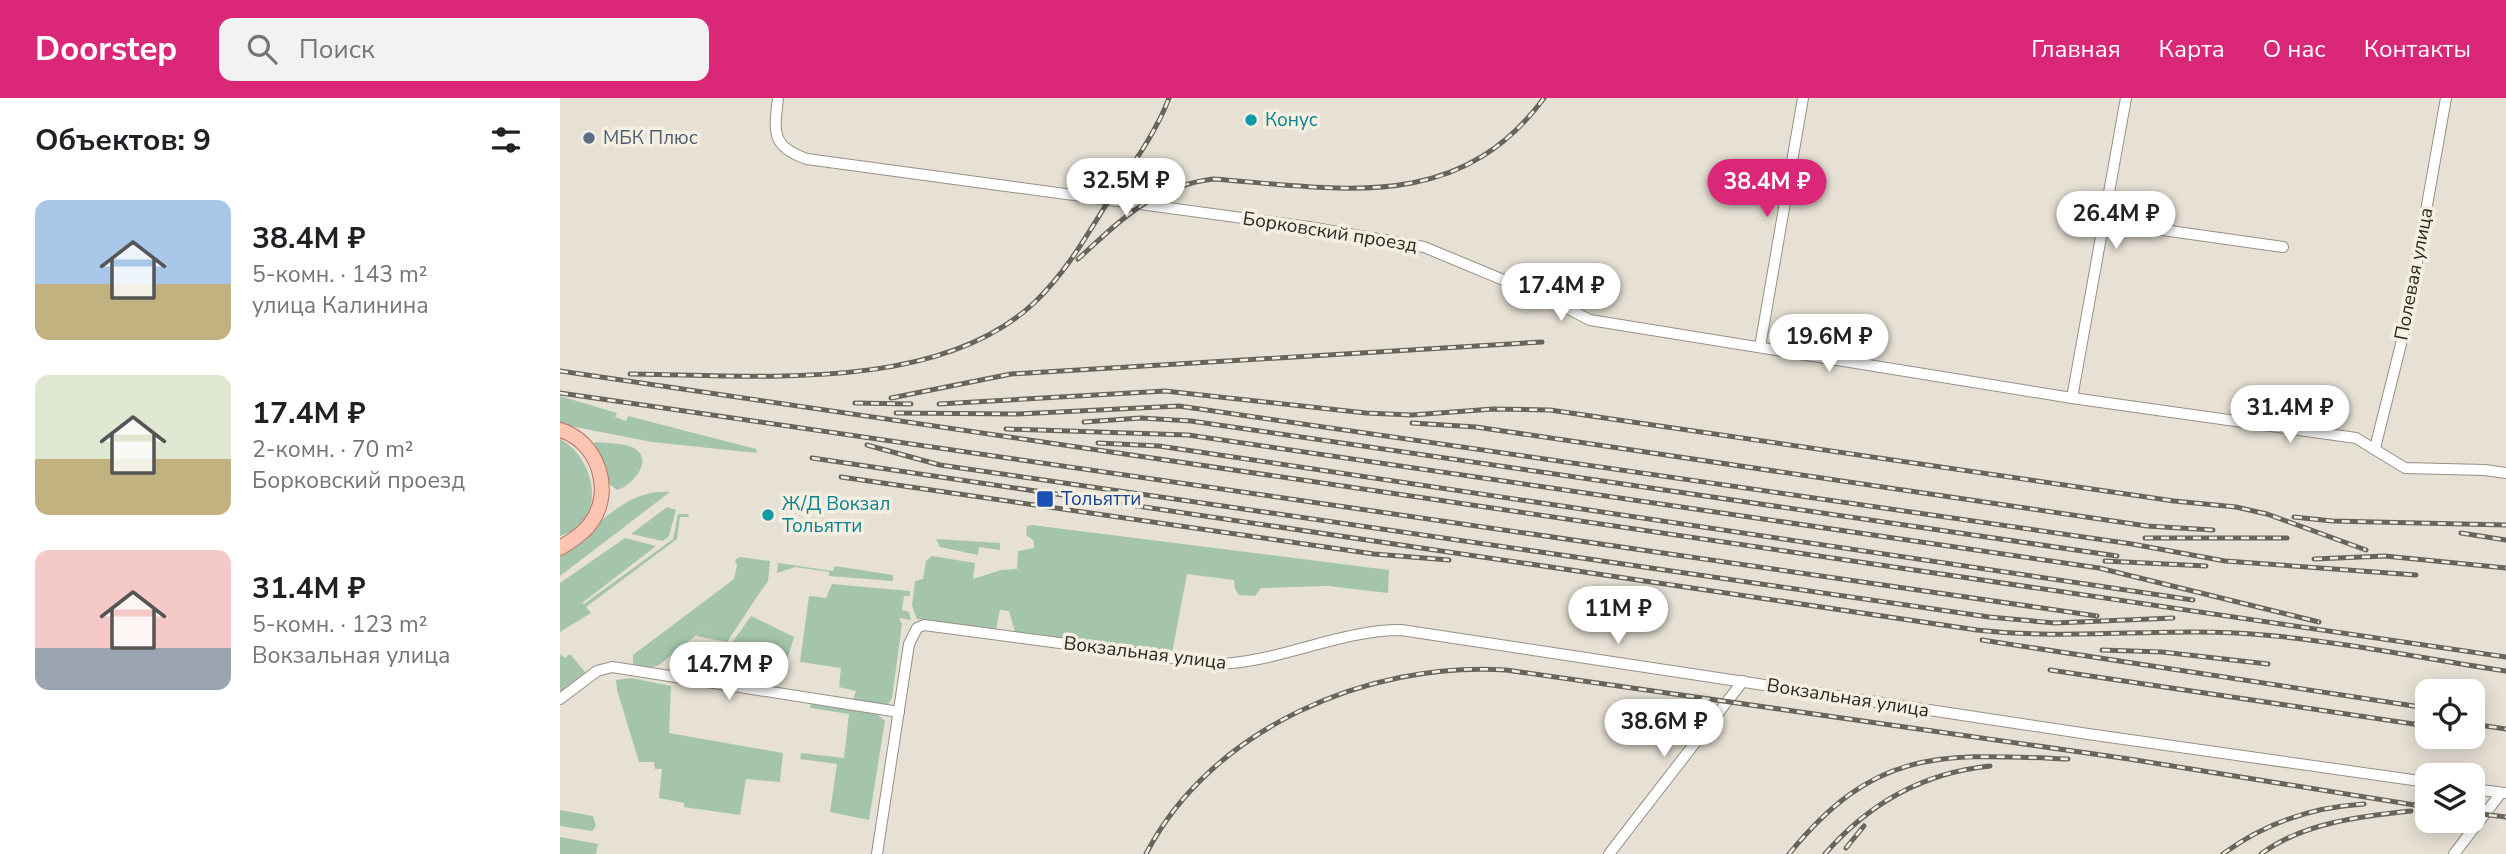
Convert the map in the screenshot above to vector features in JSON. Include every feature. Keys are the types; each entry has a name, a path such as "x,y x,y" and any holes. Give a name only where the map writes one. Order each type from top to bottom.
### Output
{"main road":[{"path":"563,545 590,524 601,497 600,471 585,443 566,431"}],"street":[{"name":"Борковский проезд","path":"778,98 777,138 782,147 807,159 1309,227 1424,247 1547,298 1590,320 1760,347"},
{"path":"1803,98 1760,347 2072,398 2356,439 2405,468 2506,473"},
{"path":"2072,398 2106,222 2126,98"},
{"name":"Полевая улица","path":"2375,448 2406,324 2446,98"},
{"path":"2106,222 2283,247"},
{"name":"Вокзальная улица","path":"899,712 909,644 917,628 924,625 1218,664 1265,660 1357,633 1401,630 2415,780"},
{"path":"560,699 597,671 612,667 899,712 877,854"},
{"path":"1609,854 1743,681"},
{"path":"2485,791 2504,793"},
{"path":"2454,854 2504,793"}],"green space":[{"path":"560,396 617,413 615,417 626,421 628,416 756,449 757,453 652,442 560,424"},
{"path":"560,439 573,448 582,461 592,490 591,505 585,518 575,529 560,536"},
{"path":"595,442 625,445 640,453 642,466 635,478 623,488 617,490 608,483 594,446"},
{"path":"670,492 560,576 560,556 610,513 638,497"},
{"path":"667,507 676,510 669,536 663,541 631,534"},
{"path":"678,514 688,514 689,517 680,517 677,539 586,607 591,613 560,632 560,583 625,538 656,546 582,603 584,604 673,539"},
{"path":"1027,526 1389,570 1388,593 1328,586 1261,588 1255,596 1239,595 1234,580 1187,574 1172,653 1015,632 1009,611 1000,610 996,629 917,619 912,606 915,581 923,579 926,561 932,556 975,563 973,579 1001,570 1017,569 1018,551 1034,548 1034,541 1026,535"},
{"path":"936,539 1000,543 1000,550 979,547 978,555 940,547"},
{"path":"740,557 770,561 768,581 727,642 696,636 713,622 659,665 650,668 637,667 633,663 633,655 734,579 737,565 735,560"},
{"path":"778,563 833,571 835,566 893,575 893,581 829,576 829,572 795,567 777,573"},
{"path":"832,584 910,591 910,596 904,596 902,610 909,612 911,620 899,618 902,624 892,698 887,706 853,700 856,691 839,687 841,668 800,662 809,596 826,598"},
{"path":"751,616 794,637 788,657 731,644"},
{"path":"560,654 565,658 570,654 586,673 560,692"},
{"path":"632,678 671,686 669,733 783,753 780,782 746,779 740,815 684,807 684,803 659,798 662,769 655,769 654,762 639,762 617,690 616,680"},
{"path":"811,704 877,714 885,721 869,820 830,812 837,764 800,759 801,753 844,758 849,714 810,708"},
{"path":"560,810 593,816 596,826 592,831 560,826"},
{"path":"560,837 598,844 596,854 560,854"}],"railway":[{"path":"630,374 787,376 842,373 897,365 948,352 995,332 1035,302 1064,269 1148,140 1169,98"},
{"path":"1078,259 1139,207 1172,189 1191,183 1213,179 1350,188 1394,186 1435,177 1474,161 1510,135 1544,98"},
{"path":"891,398 1011,374 1542,342"},
{"path":"560,371 2506,657"},
{"path":"939,404 1165,391 1366,413 1412,415 1493,409 1550,410 2174,501 2236,507 2267,514 2366,550"},
{"path":"560,393 2097,616"},
{"path":"855,403 911,404"},
{"path":"896,413 1018,414 1179,406 2132,544 2225,561 2416,575"},
{"path":"1084,422 1141,418 1191,421 2117,556"},
{"path":"1412,423 1476,427 2147,526 2213,530"},
{"path":"1006,429 1188,435 2099,568 2319,622"},
{"path":"1098,443 1159,446 2193,600"},
{"path":"867,445 940,465 1989,617 2055,623 2173,618"},
{"path":"812,458 1977,630 2048,634 2192,632 2264,635 2355,646 2506,671"},
{"path":"841,477 1374,554 1449,560"},
{"path":"2294,517 2332,521 2506,525"},
{"path":"2461,533 2506,540"},
{"path":"2145,538 2287,538"},
{"path":"2314,559 2385,556 2506,568"},
{"path":"2105,561 2206,566"},
{"path":"1982,640 2415,706"},
{"path":"2102,650 2162,652 2268,664"},
{"path":"1146,854 1175,810 1210,771 1252,738 1299,711 1349,691 1401,677 1454,670 1506,670 2129,759 2415,805"},
{"path":"2050,670 2415,724"},
{"path":"2485,726 2506,729"},
{"path":"1789,854 1821,819 1851,793 1882,776 1913,764 1983,757 2068,759"},
{"path":"1825,854 1860,820 1898,793 1942,776 1990,766"},
{"path":"2223,854 2272,825 2308,813 2364,804"},
{"path":"2261,854 2277,843 2314,828 2373,815 2411,811"},
{"path":"2485,814 2506,817"},
{"path":"1846,848 1864,826"}],"place":[{"name":"Конус","path":"1251,120"},
{"name":"МБК Плюс","path":"589,138"},
{"name":"Тольятти","path":"1045,499"},
{"name":"Ж/Д Вокзал Тольятти","path":"768,515"}]}
